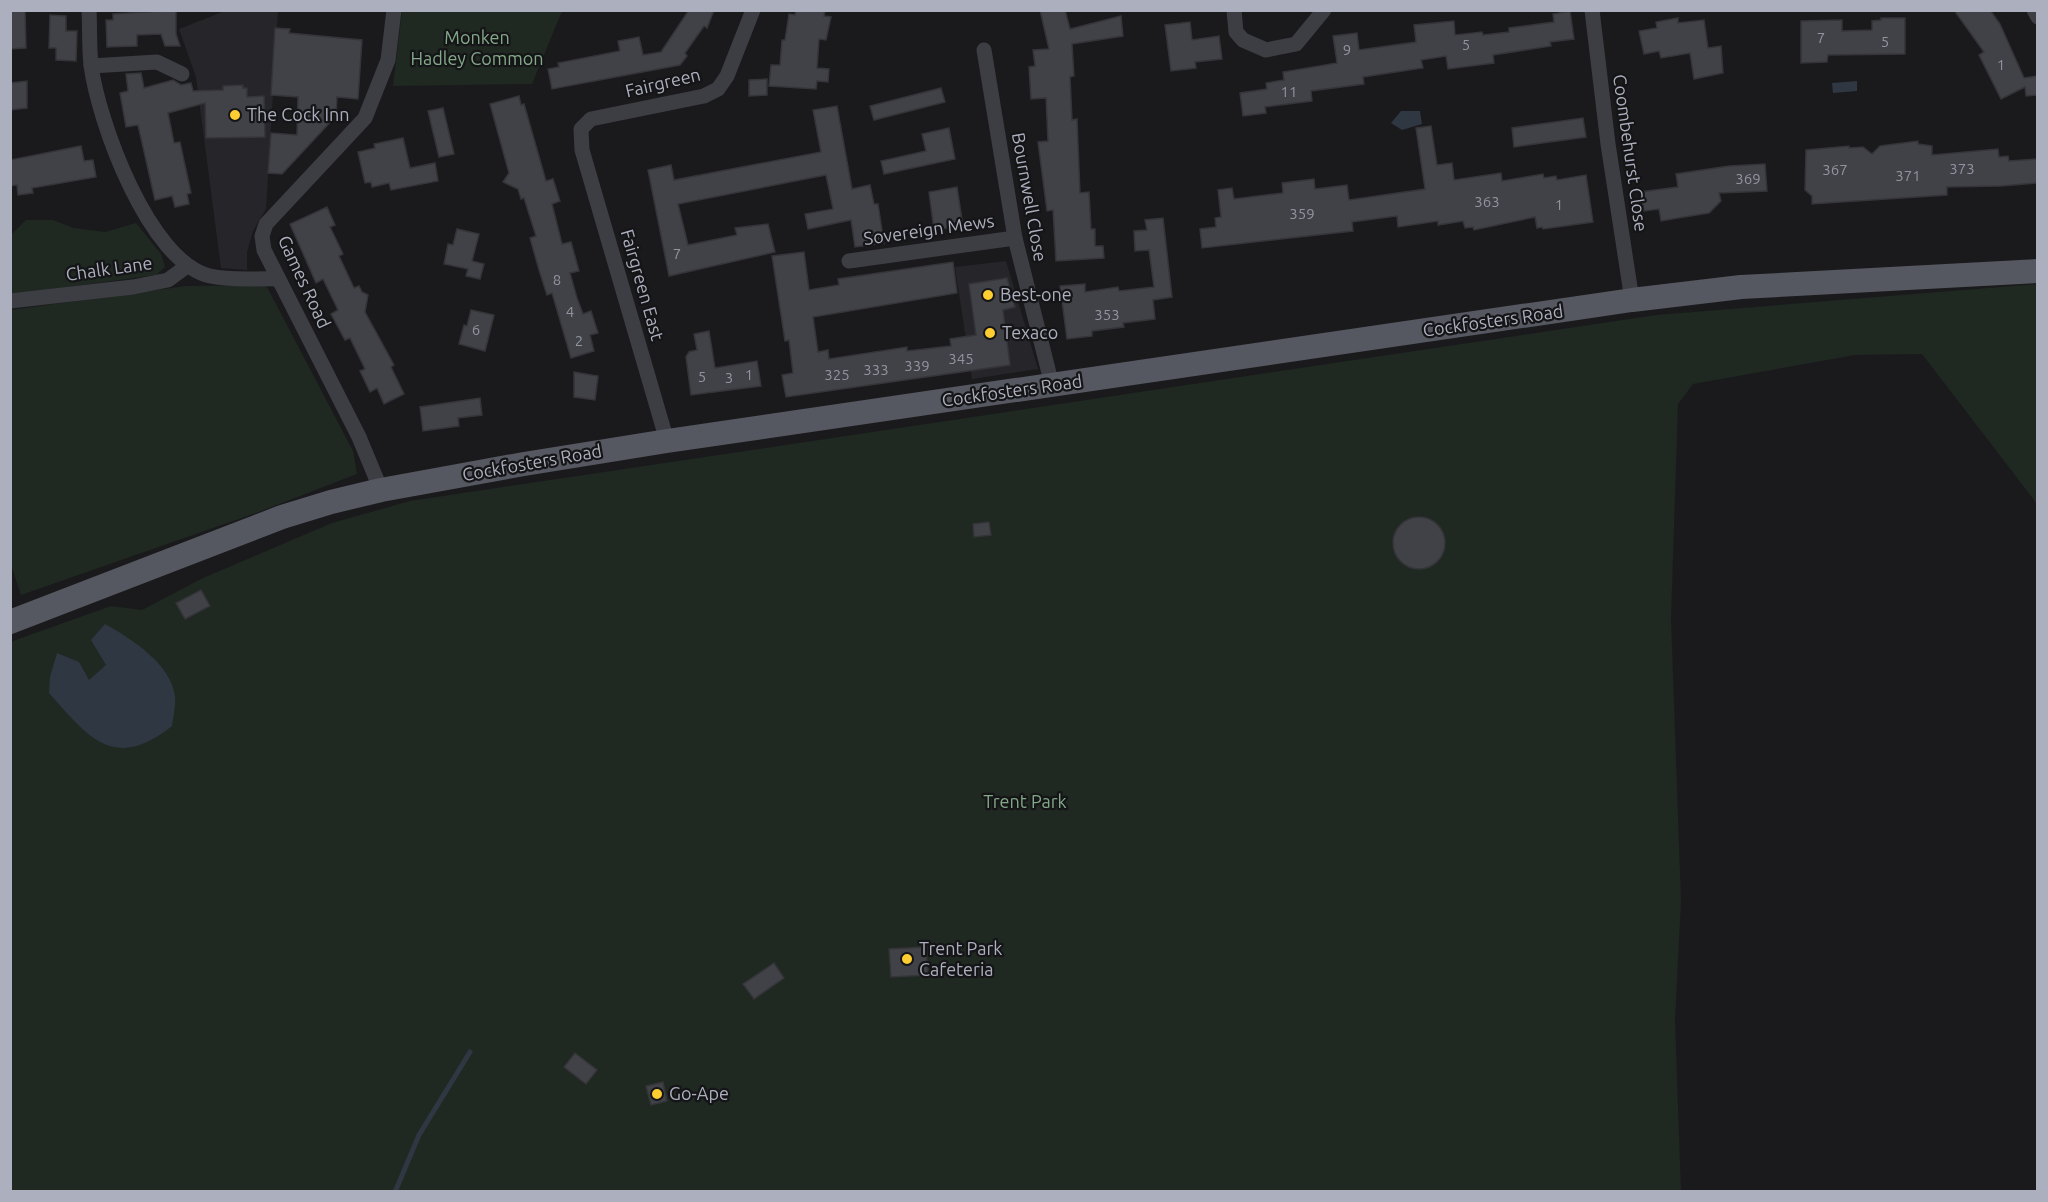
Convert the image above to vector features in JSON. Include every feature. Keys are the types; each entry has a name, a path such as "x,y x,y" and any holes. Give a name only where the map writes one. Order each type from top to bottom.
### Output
{"main road":[{"name":"Cockfosters Road","path":"10,622 282,518 331,502 381,490 524,464 667,441 1632,300 1741,287 2037,271"}],"street":[{"path":"89,10 92,66 112,147 151,222 174,254 187,266 210,276 278,279"},
{"name":"Games Road","path":"381,490 359,437 264,250 262,236 266,224 365,118 388,60 394,10"},
{"name":"Fairgreen","path":"579,139 581,129 591,119 704,96 718,89 727,76 753,10"},
{"path":"1234,10 1236,32 1243,40 1266,50 1296,44 1324,10"},
{"name":"Coombehurst Close","path":"1592,10 1608,144 1632,300"},
{"path":"2034,10 2037,17"},
{"name":"Bournwell Close","path":"984,50 1015,238 1052,385"},
{"path":"92,66 157,62 182,74"},
{"name":"Fairgreen East","path":"579,139 667,441"},
{"name":"Sovereign Mews","path":"849,261 1015,238"},
{"name":"Chalk Lane","path":"10,301 142,286 168,280 187,266"}],"shaded area":[{"path":"225,11 278,11 266,209 253,231 247,252 247,270 221,268 196,77 179,29"},
{"path":"1857,81 1857,91 1833,93 1832,83"},
{"path":"1401,111 1420,111 1422,124 1402,130 1391,123"},
{"path":"1006,261 1038,369 972,379 955,267"},
{"path":"105,624 148,653 158,663 172,685 175,697 172,726 152,740 134,747 118,748 104,744 77,724 49,693 50,677 57,653 79,662 89,680 106,665 91,640"}],"green space":[{"name":"Monken Hadley Common","path":"402,11 562,11 532,84 393,86"},
{"path":"26,220 53,220 74,228 105,232 136,223 161,254 165,267 156,275 11,295 11,235"},
{"name":"Trent Park","path":"2037,284 2037,504 1922,354 1855,355 1693,384 1678,404 1671,618 1681,901 1675,1020 1681,1191 11,1191 10,642 111,606 142,610 203,578 332,523 410,501 1656,315"},
{"path":"266,285 353,451 357,474 256,513 21,595 10,562 10,310 186,286"}],"building":[{"path":"10,10 25,10 26,48 10,49"},
{"path":"176,10 176,34 180,46 165,46 161,34 137,35 137,46 107,47 106,20 113,20 113,14"},
{"path":"689,10 714,10 707,28 704,26 685,53 687,56 680,65 552,89 548,69 559,67 558,63 620,51 618,41 639,37 643,55 661,52"},
{"path":"796,10 825,10 824,16 831,17 826,40 819,39 817,68 829,69 828,82 817,81 816,89 769,86 771,65 780,65 782,40 785,40 789,14 795,15"},
{"path":"1040,10 1065,10 1070,29 1121,16 1123,36 1072,44 1074,76 1070,77 1072,120 1077,119 1080,193 1089,192 1091,229 1095,229 1095,246 1103,246 1104,258 1056,261 1053,210 1047,211 1038,142 1048,141 1046,98 1031,99 1029,67 1035,66 1033,50 1049,49"},
{"path":"1954,10 1990,10 2000,24 2024,78 2037,76 2037,95 2026,96 2025,87 2001,99 1979,55 1984,52"},
{"path":"1570,11 1574,39 1550,42 1551,46 1493,55 1494,63 1448,69 1446,56 1421,60 1423,68 1363,77 1364,84 1311,91 1312,101 1265,107 1266,113 1243,116 1240,93 1267,89 1266,83 1284,80 1283,72 1337,63 1333,36 1357,33 1359,50 1416,42 1414,25 1454,21 1455,35 1482,32 1483,35 1509,32 1509,28 1554,22 1553,14"},
{"path":"50,15 66,16 66,31 77,31 76,61 56,60 56,48 49,48"},
{"path":"1678,18 1678,23 1704,20 1708,48 1721,46 1723,73 1694,79 1690,53 1661,58 1659,51 1644,54 1639,31 1657,28 1656,22"},
{"path":"1881,18 1905,18 1905,54 1828,55 1827,62 1801,63 1801,21 1842,20 1842,31 1872,30 1872,21 1881,20"},
{"path":"1190,22 1192,40 1219,36 1222,59 1195,62 1196,68 1171,71 1165,25"},
{"path":"275,28 290,29 289,33 362,40 358,99 337,97 336,116 282,174 268,173 271,133 297,135 298,97 271,95"},
{"path":"141,73 144,88 173,80 181,85 191,83 193,91 223,90 223,86 243,85 243,88 247,88 247,97 264,96 265,137 206,138 205,103 168,113 174,143 180,142 191,193 187,194 189,204 175,207 172,196 155,200 138,125 126,127 120,93 128,91 126,74"},
{"path":"767,79 767,95 749,96 749,80"},
{"path":"27,81 27,108 10,110 10,83"},
{"path":"941,88 945,102 874,120 870,106"},
{"path":"519,96 521,105 524,104 546,181 553,179 560,201 552,204 562,244 571,242 579,271 570,273 577,298 583,314 591,311 598,333 590,335 594,351 571,358 552,293 547,295 539,270 530,238 536,236 524,198 521,199 518,189 503,182 509,173 490,104"},
{"path":"837,106 852,189 870,185 874,204 878,204 884,243 855,247 851,220 808,229 805,214 833,209 826,175 678,204 688,245 737,235 735,228 768,224 775,252 669,276 648,170 671,165 674,180 821,152 813,110"},
{"path":"443,108 454,154 439,157 428,111"},
{"path":"1583,118 1586,137 1514,147 1512,128"},
{"path":"1431,126 1437,165 1452,163 1454,180 1501,173 1502,181 1543,174 1544,178 1556,176 1557,180 1586,175 1593,222 1543,229 1542,227 1537,228 1535,217 1474,230 1473,227 1465,228 1463,221 1438,225 1438,221 1398,227 1397,216 1352,222 1353,231 1202,248 1200,229 1216,227 1215,218 1221,217 1218,190 1232,188 1234,199 1283,193 1282,183 1314,179 1315,189 1347,185 1349,200 1425,189 1416,128"},
{"path":"949,128 955,159 884,174 881,161 926,151 922,134"},
{"path":"403,138 410,168 435,163 438,181 391,190 389,183 372,187 371,182 365,183 358,152 375,148 374,144"},
{"path":"1918,141 1918,144 1932,146 1932,155 1998,149 1999,157 2008,156 2009,161 2037,159 2036,183 1947,187 1947,195 1812,204 1812,196 1805,190 1806,150 1849,146 1849,148 1863,147 1872,154 1880,146"},
{"path":"81,146 84,161 93,160 96,177 32,188 33,193 18,195 17,185 10,186 10,160"},
{"path":"1765,164 1767,191 1719,193 1721,201 1709,213 1661,221 1659,209 1644,211 1640,192 1678,187 1676,174 1729,166"},
{"path":"957,187 963,226 934,230 929,192"},
{"path":"327,207 335,225 330,227 343,254 339,256 354,288 359,286 362,292 368,295 365,312 394,365 391,367 404,394 384,404 377,388 370,392 360,371 365,369 350,338 345,340 331,314 338,310 323,279 316,283 290,224"},
{"path":"1163,218 1172,297 1153,300 1155,319 1123,323 1124,327 1092,331 1092,336 1067,339 1060,286 1085,284 1085,292 1118,287 1119,291 1154,287 1149,250 1135,251 1134,231 1147,230 1145,220"},
{"path":"457,229 479,234 472,261 484,264 480,279 466,276 468,269 444,264 448,244 453,245"},
{"path":"804,252 809,290 839,285 838,279 953,262 957,293 813,317 818,352 828,350 829,359 907,347 907,351 951,346 950,339 976,335 969,284 1007,278 1015,307 1003,310 1010,365 786,397 782,375 793,373 789,340 785,341 772,256"},
{"path":"471,310 494,315 485,351 459,344"},
{"path":"709,331 715,368 757,361 761,386 691,395 686,357 689,352 697,350 694,334"},
{"path":"574,372 598,376 595,400 574,397"},
{"path":"480,398 482,415 458,418 459,426 423,431 420,407"},
{"path":"1419,517 1429,519 1437,525 1443,533 1445,543 1443,553 1437,561 1429,567 1419,569 1409,567 1401,561 1395,553 1393,543 1395,533 1401,525 1409,519"},
{"path":"989,522 991,535 974,537 973,524"},
{"path":"201,590 210,606 185,619 176,603"},
{"path":"926,947 928,975 891,977 889,949"},
{"path":"774,963 784,978 754,999 743,984"},
{"path":"575,1053 597,1070 586,1084 564,1067"},
{"name":"Go-Ape","path":"663,1082 667,1101 651,1105 646,1086"}],"waterway":[{"path":"395,1192 419,1135 470,1052"}],"place":[{"name":"The Cock Inn","path":"235,115"},
{"name":"Best-one","path":"988,295"},
{"name":"Texaco","path":"990,333"},
{"name":"Trent Park Cafeteria","path":"907,959"},
{"name":"Go-Ape","path":"657,1094"}]}
